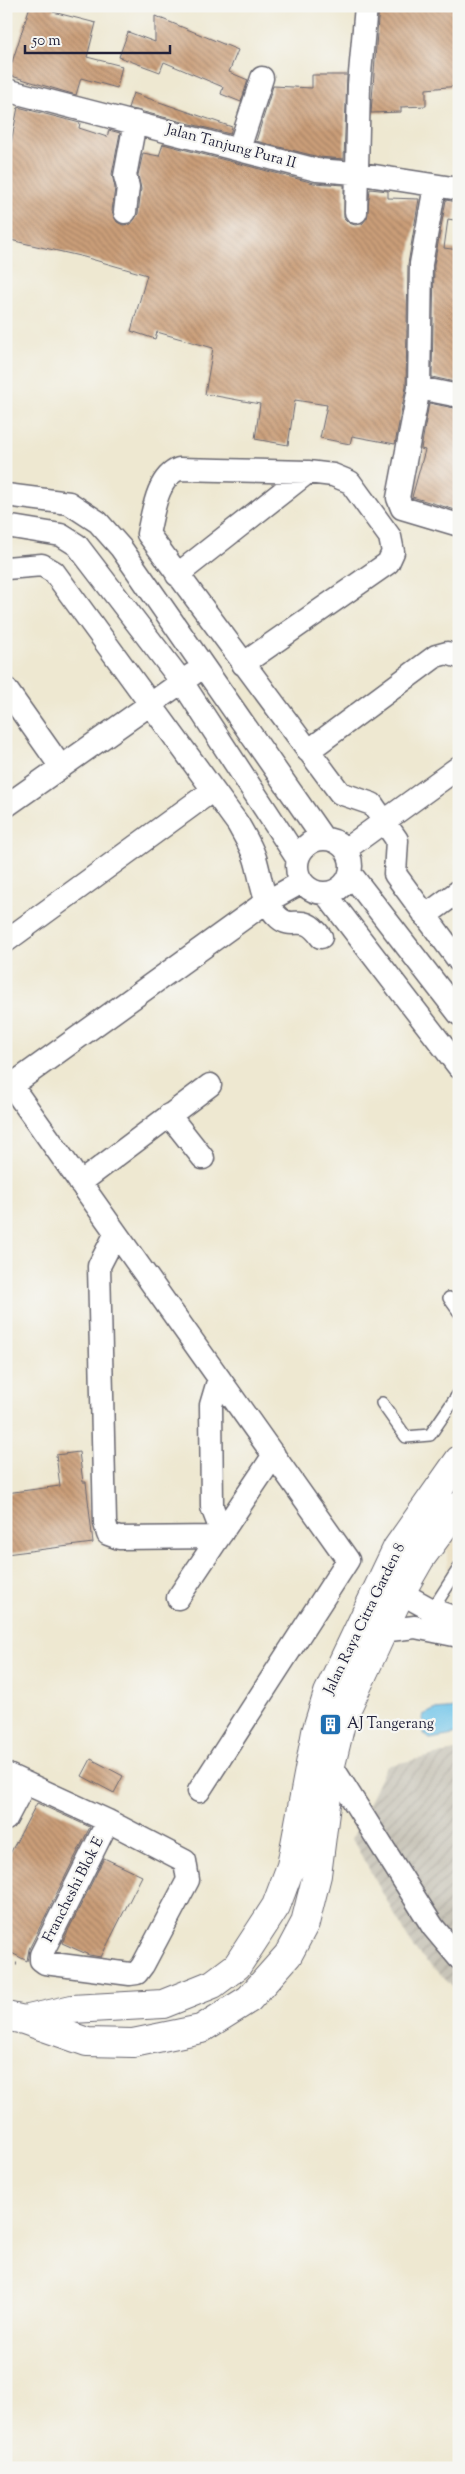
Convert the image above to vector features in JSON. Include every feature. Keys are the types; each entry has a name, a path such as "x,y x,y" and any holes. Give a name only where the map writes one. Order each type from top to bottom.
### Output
{"street":[{"path":"356,212 355,173 359,85 366,6"},
{"path":"239,149 262,78"},
{"name":"Jalan Tanjung Pura II","path":"6,90 317,170 355,173 459,189"},
{"path":"125,212 128,187 125,176 135,122"},
{"path":"435,186 421,264 419,388 398,498 402,508 459,525"},
{"path":"419,388 459,396"},
{"path":"243,664 388,564 393,552 390,537 350,482 333,474 308,472 179,469 171,472 164,480 148,534 176,574 243,664 340,794 372,804 397,840 395,874 459,962"},
{"path":"176,574 308,472"},
{"path":"6,495 69,502 98,522 121,548 323,838"},
{"path":"6,526 61,534 77,545 182,682 298,858"},
{"path":"6,568 42,564 54,572 238,824 255,857 266,902 280,919 290,923 303,922 313,926 321,937"},
{"path":"308,751 436,656 447,653 459,657"},
{"path":"6,806 204,667"},
{"path":"6,689 62,767"},
{"path":"346,848 459,767"},
{"path":"6,940 213,790"},
{"path":"325,893 341,887 350,873 352,865 346,848 332,839 323,838 307,844 298,858 296,867 302,882 309,888 325,893 459,1067"},
{"path":"350,873 459,1014"},
{"path":"199,1791 348,1560 9,1082 266,902 302,882"},
{"path":"425,916 459,892"},
{"path":"80,1183 210,1085"},
{"path":"169,1115 203,1158"},
{"path":"116,1233 99,1266 105,1523 108,1534 119,1538 220,1535"},
{"path":"219,1378 211,1404 212,1507 220,1535"},
{"path":"178,1598 274,1455"},
{"name":"Jalan Raya Citra Garden 8","path":"15,2018 72,2009 163,2004 213,1984 237,1966 276,1906 291,1866 321,1760 342,1720 381,1631 398,1548 459,1460"},
{"name":"Jalan Raya Citra Garden 8","path":"15,2018 87,2042 133,2043 200,2029 249,1999 288,1955 305,1923 317,1875 321,1760 316,1732 328,1694 390,1588 420,1558 459,1506"},
{"path":"390,1588 432,1610 459,1619"},
{"path":"381,1631 416,1627 459,1636"},
{"path":"321,1760 433,1927 459,1958"},
{"path":"6,1819 16,1779 108,1821"},
{"name":"Francheshi Blok E","path":"108,1821 185,1861 188,1870 188,1880 137,1973 130,1974 45,1963 41,1960 41,1955 108,1821"}],"lane":[{"path":"449,1298 459,1312"},
{"path":"382,1403 406,1437 430,1435 459,1393"},
{"path":"432,1610 458,1572"}],"shaded area":[{"path":"459,1524 459,1585 447,1571 447,1538"},
{"path":"459,1750 459,1993 414,1949 352,1839 386,1766"}],"water":[{"path":"459,1708 459,1734 430,1739 423,1733 423,1715 434,1710"}],"building":[{"path":"30,6 55,6 53,12 96,23 87,57 122,66 117,88 81,78 76,95 8,75"},
{"path":"379,6 459,6 459,86 426,89 426,106 401,107 401,112 371,113"},
{"path":"155,16 238,50 229,72 248,80 241,102 221,94 223,87 164,62 160,72 119,57 128,32 155,42"},
{"path":"312,75 347,75 344,159 319,157 256,141 273,86 312,88"},
{"path":"133,93 232,127 230,134 128,108"},
{"path":"18,107 80,123 79,128 107,137 109,130 120,133 112,174 115,188 112,211 117,222 123,225 131,224 138,214 141,189 138,175 143,153 159,156 163,144 314,183 344,185 344,218 349,223 355,225 362,224 367,218 370,189 388,191 388,198 419,199 408,264 406,387 395,444 352,436 350,444 320,438 327,405 295,400 288,445 255,439 260,404 205,394 213,348 157,332 155,339 131,331 147,275 84,257 6,239 6,168"},
{"path":"446,200 457,202 454,220 448,219 444,248 459,250 459,383 432,377 434,265"},
{"path":"429,403 459,409 459,511 412,497 425,450 421,449"},
{"path":"79,1452 83,1482 86,1482 93,1543 6,1554 6,1493 60,1486 56,1455"},
{"path":"91,1759 123,1776 114,1793 82,1776"},
{"path":"37,1803 90,1827 29,1949 27,1961 6,1950 6,1861"},
{"path":"104,1858 142,1876 101,1957 89,1955 62,1943"}],"place":[{"name":"AJ Tangerang","path":"331,1724"}]}
